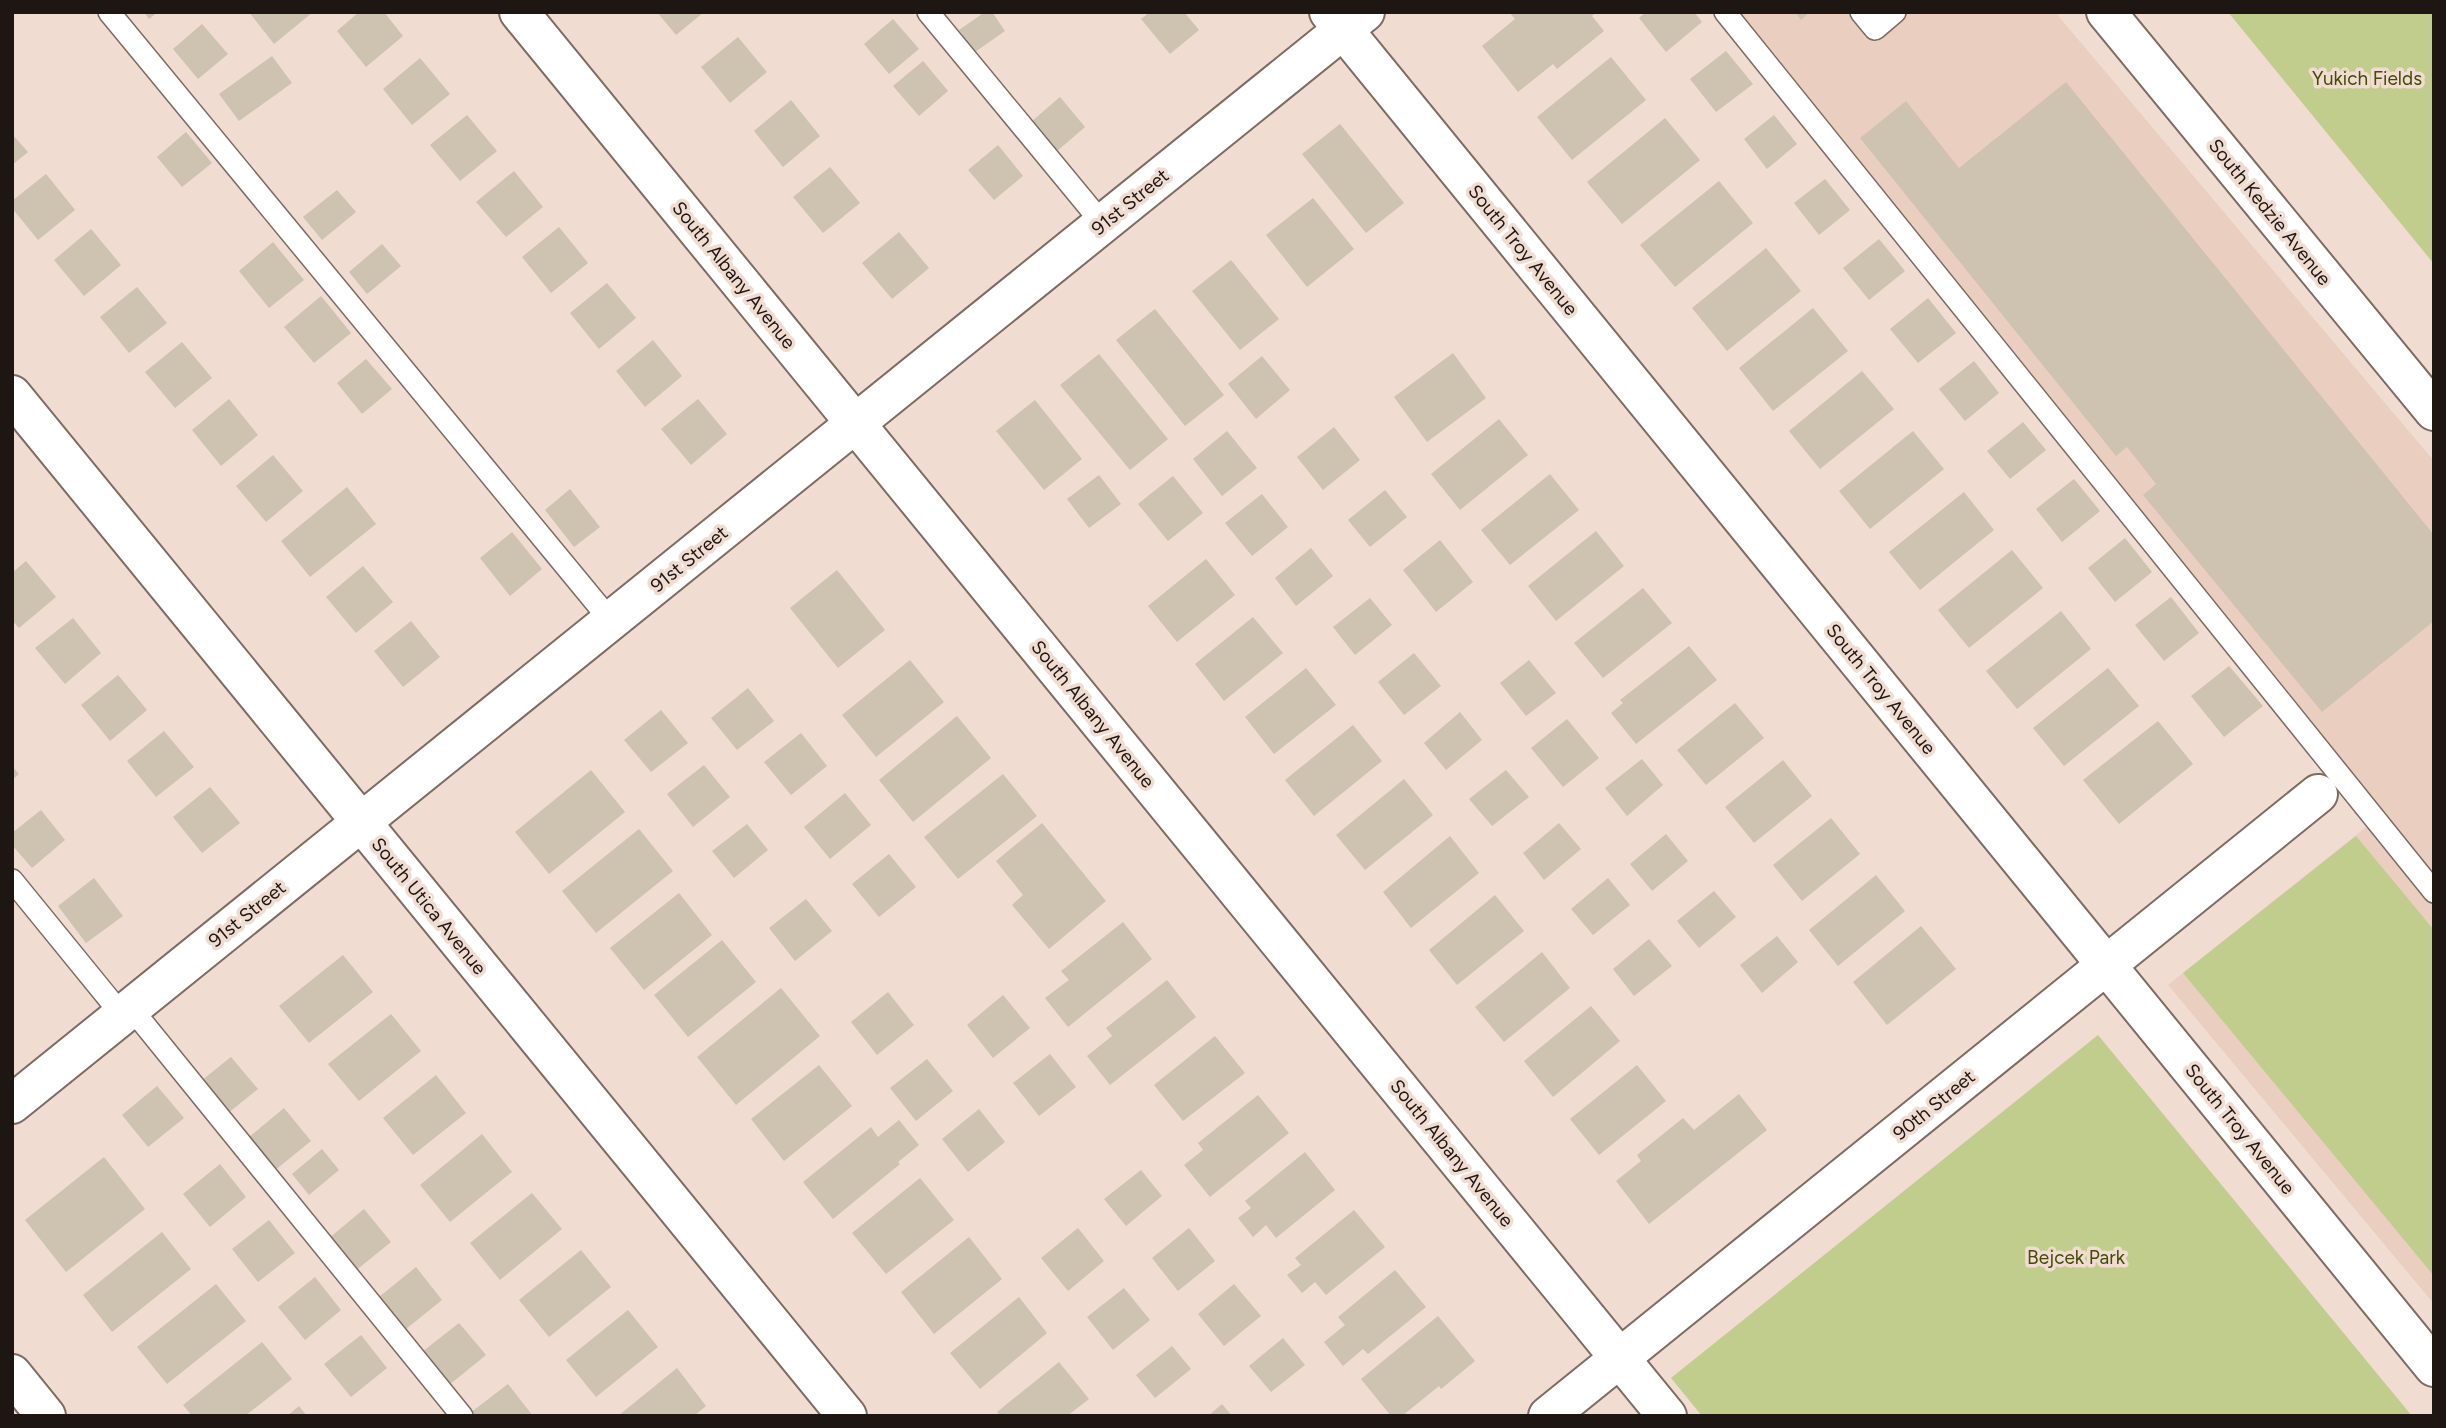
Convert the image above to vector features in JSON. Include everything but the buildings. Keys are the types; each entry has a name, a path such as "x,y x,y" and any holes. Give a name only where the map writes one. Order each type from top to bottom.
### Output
{"street":[{"name":"South Albany Avenue","path":"519,12 1667,1416"},
{"name":"South Kedzie Avenue","path":"2106,12 2434,411"},
{"name":"91st Street","path":"12,1104 1103,224 1346,18"},
{"name":"South Troy Avenue","path":"1346,18 2107,966 2434,1367"},
{"name":"South Utica Avenue","path":"12,395 847,1416"},
{"name":"90th Street","path":"1548,1416 2318,794"},
{"path":"12,1374 46,1416"}],"lane":[{"path":"109,12 611,621"},
{"path":"928,12 1103,224"},
{"path":"1725,12 2434,892"},
{"path":"1861,12 1875,29 1895,12"},
{"path":"12,880 127,1012 462,1416"}],"shaded area":[{"path":"1725,12 2055,12 2434,461 2434,1304 2168,985 2375,820"}],"green space":[{"name":"Yukich Fields","path":"2228,12 2434,12 2434,264"},
{"path":"2356,836 2434,930 2434,1276 2183,973"},
{"name":"Bejcek Park","path":"2098,1035 2412,1416 1702,1416 1671,1378"}]}
